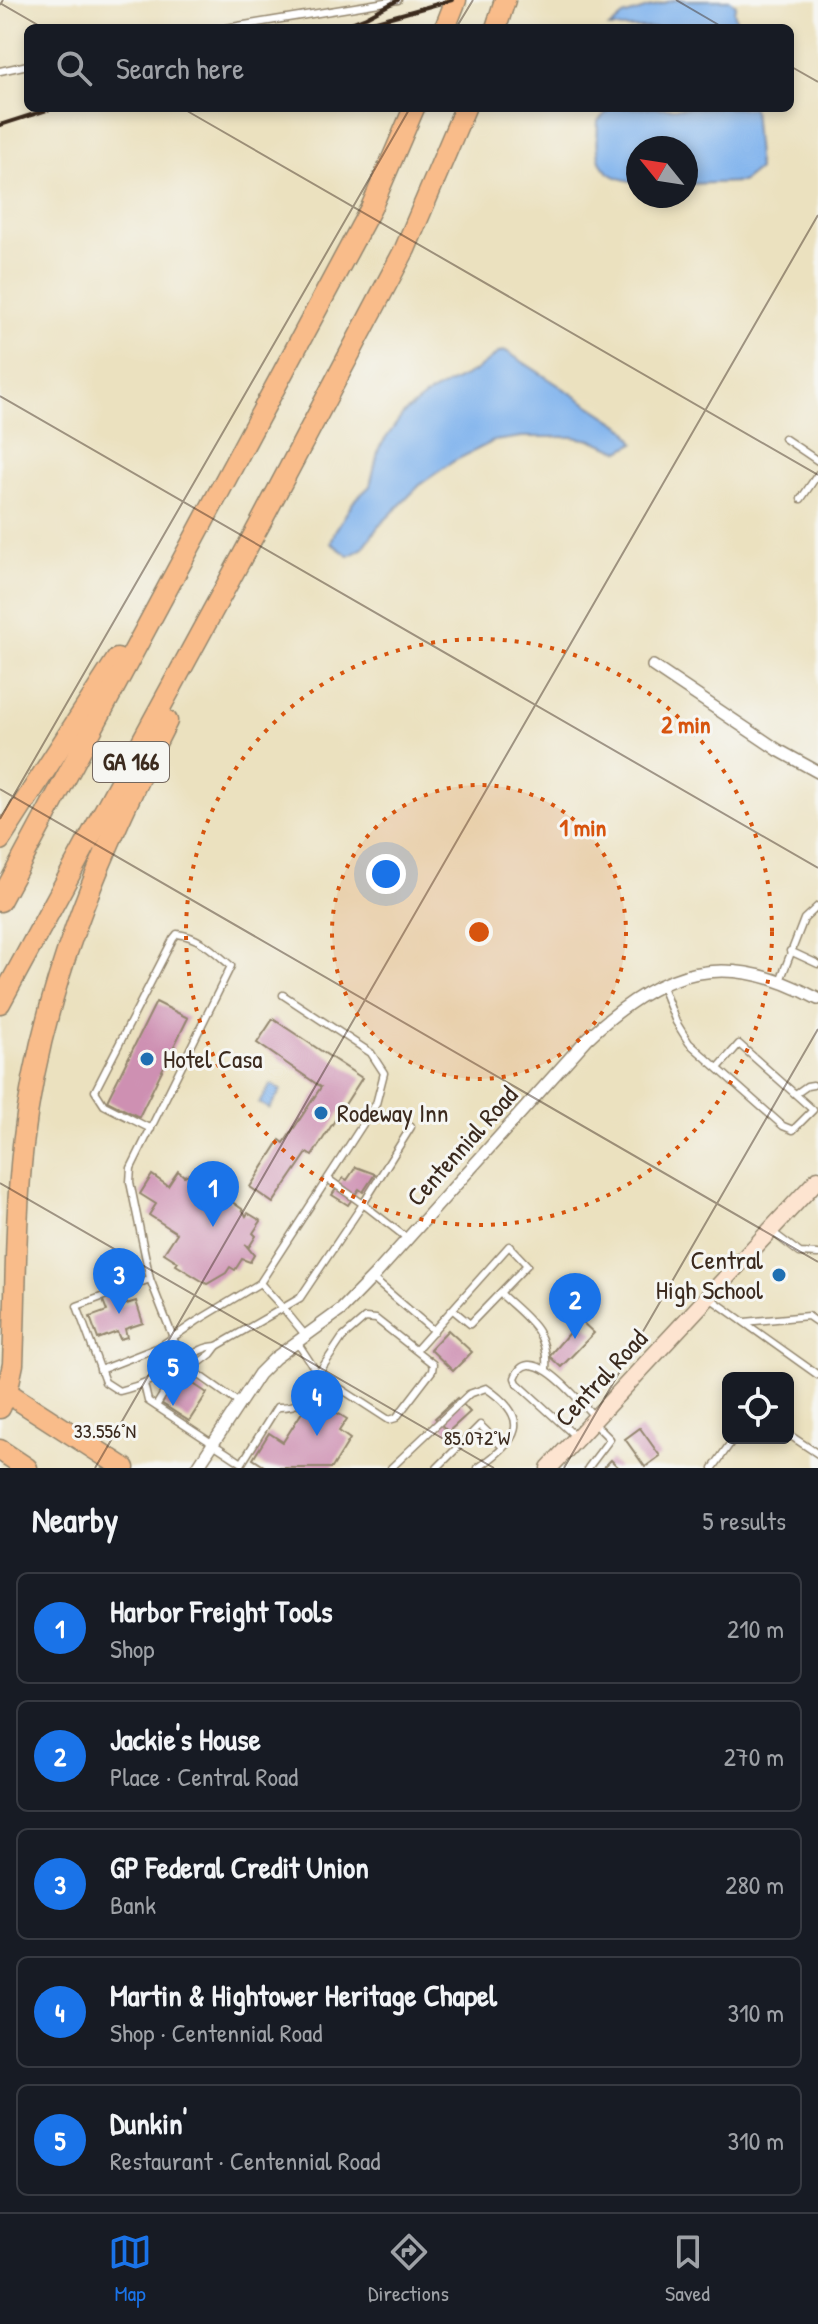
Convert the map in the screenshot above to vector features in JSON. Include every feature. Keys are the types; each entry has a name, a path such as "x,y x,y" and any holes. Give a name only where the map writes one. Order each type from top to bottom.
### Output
{"highway":[{"path":"447,24 456,0"},
{"path":"497,24 505,0"},
{"path":"0,840 109,669 168,587 371,208 412,112"},
{"path":"124,1468 2,1396 13,1364 23,1146 47,1012 71,933 102,860 165,725 234,595 262,520 405,249 463,112"},
{"name":"GA 166","path":"0,1003 262,520"},
{"name":"GA 166","path":"0,901 168,587"},
{"path":"0,1450 27,1468"}],"street":[{"path":"653,666 778,750 818,772"},
{"name":"Centennial Road","path":"197,1468 259,1374 341,1310 587,1039 617,1011 672,978 707,971 751,972 780,981 818,999"},
{"name":"Central Road","path":"549,1468 818,1179"}],"lane":[{"path":"251,24 398,0"},
{"path":"0,71 24,66"},
{"path":"784,438 818,461"},
{"path":"801,499 818,474"},
{"path":"780,981 804,919 818,906"},
{"path":"151,1129 104,1105 95,1091 173,939 177,934 182,934 209,947 231,966 151,1129 131,1168 130,1182 150,1279 172,1338 191,1369 239,1403"},
{"path":"790,951 818,964"},
{"path":"661,984 676,1022 689,1043 788,1129 793,1130 816,1108 739,1044 718,1068"},
{"path":"100,1370 159,1347 260,1283 376,1104 384,1073 371,1053 283,995"},
{"path":"797,1093 813,1085"},
{"path":"191,1369 217,1346 300,1298 411,1127"},
{"path":"328,1179 408,1239"},
{"path":"771,1231 800,1253 818,1254"},
{"path":"416,1350 509,1246 527,1265 470,1324 453,1310"},
{"path":"372,1278 434,1331"},
{"path":"150,1279 77,1306 105,1382 115,1390 144,1384 163,1377 208,1346 217,1346"},
{"path":"144,1384 148,1401 242,1463 277,1407 294,1407 303,1401 318,1374 342,1338 365,1318 376,1319 416,1350 433,1364 432,1371 396,1418 389,1420 318,1374 283,1308 260,1283"},
{"path":"500,1293 538,1329 543,1339 546,1369"},
{"path":"709,1297 818,1375"},
{"path":"745,1322 808,1316 818,1323"},
{"path":"156,1406 184,1361"},
{"path":"577,1438 515,1378 521,1367 529,1364 546,1369 610,1439 588,1468"},
{"path":"391,1468 469,1394 486,1388 513,1414 517,1422 516,1430 503,1447 478,1468"},
{"path":"437,1468 480,1425 503,1447"},
{"path":"794,1438 818,1454"},
{"path":"713,1468 730,1444"},
{"path":"488,1461 495,1468"}],"water":[{"path":"673,0 730,0 736,5 737,24 614,24 623,16"},
{"path":"607,112 753,112 758,169 742,182 698,184 698,136 626,136 624,180 606,171 598,146 598,121"},
{"path":"506,351 626,429 635,443 620,451 592,440 572,437 522,437 494,441 454,461 422,483 378,527 363,548 349,556 331,543 354,501 370,486 379,448 404,413 430,393 475,371 500,352"},
{"path":"271,1084 281,1090 269,1109 259,1103"}],"building":[{"name":"Hotel Casa","path":"156,1002 188,1018 139,1117 107,1101"},
{"name":"Rodeway Inn","path":"273,1019 362,1078 312,1156 307,1153 273,1203 250,1187 280,1140 284,1143 321,1087 257,1043"},
{"path":"356,1167 375,1174 363,1192 359,1189 348,1205 332,1195 343,1178 347,1180"},
{"path":"178,1171 204,1184 206,1190 220,1200 228,1199 246,1216 248,1213 261,1221 249,1247 245,1244 254,1255 250,1262 242,1259 235,1270 230,1267 226,1273 207,1284 176,1265 178,1262 164,1253 177,1233 149,1215 156,1204 140,1194 152,1175 168,1186"},
{"path":"115,1293 120,1306 136,1301 143,1323 125,1329 127,1337 120,1339 117,1332 98,1339 90,1317 107,1311 102,1298"},
{"path":"580,1320 594,1333 561,1367 549,1356"},
{"path":"448,1330 472,1352 453,1371 430,1349"},
{"path":"186,1379 207,1393 189,1421 161,1403 175,1382 182,1387"},
{"path":"457,1398 470,1412 448,1432 435,1418"},
{"path":"324,1405 347,1419 339,1431 350,1439 332,1468 267,1468 253,1459 269,1433 283,1442 304,1409 317,1417"},
{"path":"640,1428 660,1456 645,1467 625,1439"},
{"path":"611,1460 619,1468 603,1468"}],"railway":[{"path":"348,24 398,0"},
{"path":"365,24 452,0"},
{"path":"0,125 41,112"}],"place":[{"name":"Hotel Casa","path":"147,1059"},
{"name":"Rodeway Inn","path":"321,1113"},
{"name":"Harbor Freight Tools","path":"213,1227"},
{"name":"Central High School","path":"779,1275"},
{"name":"GP Federal Credit Union","path":"119,1314"},
{"name":"Jackie's House","path":"575,1339"},
{"name":"Dunkin'","path":"173,1406"},
{"name":"Martin & Hightower Heritage Chapel","path":"317,1436"}]}
